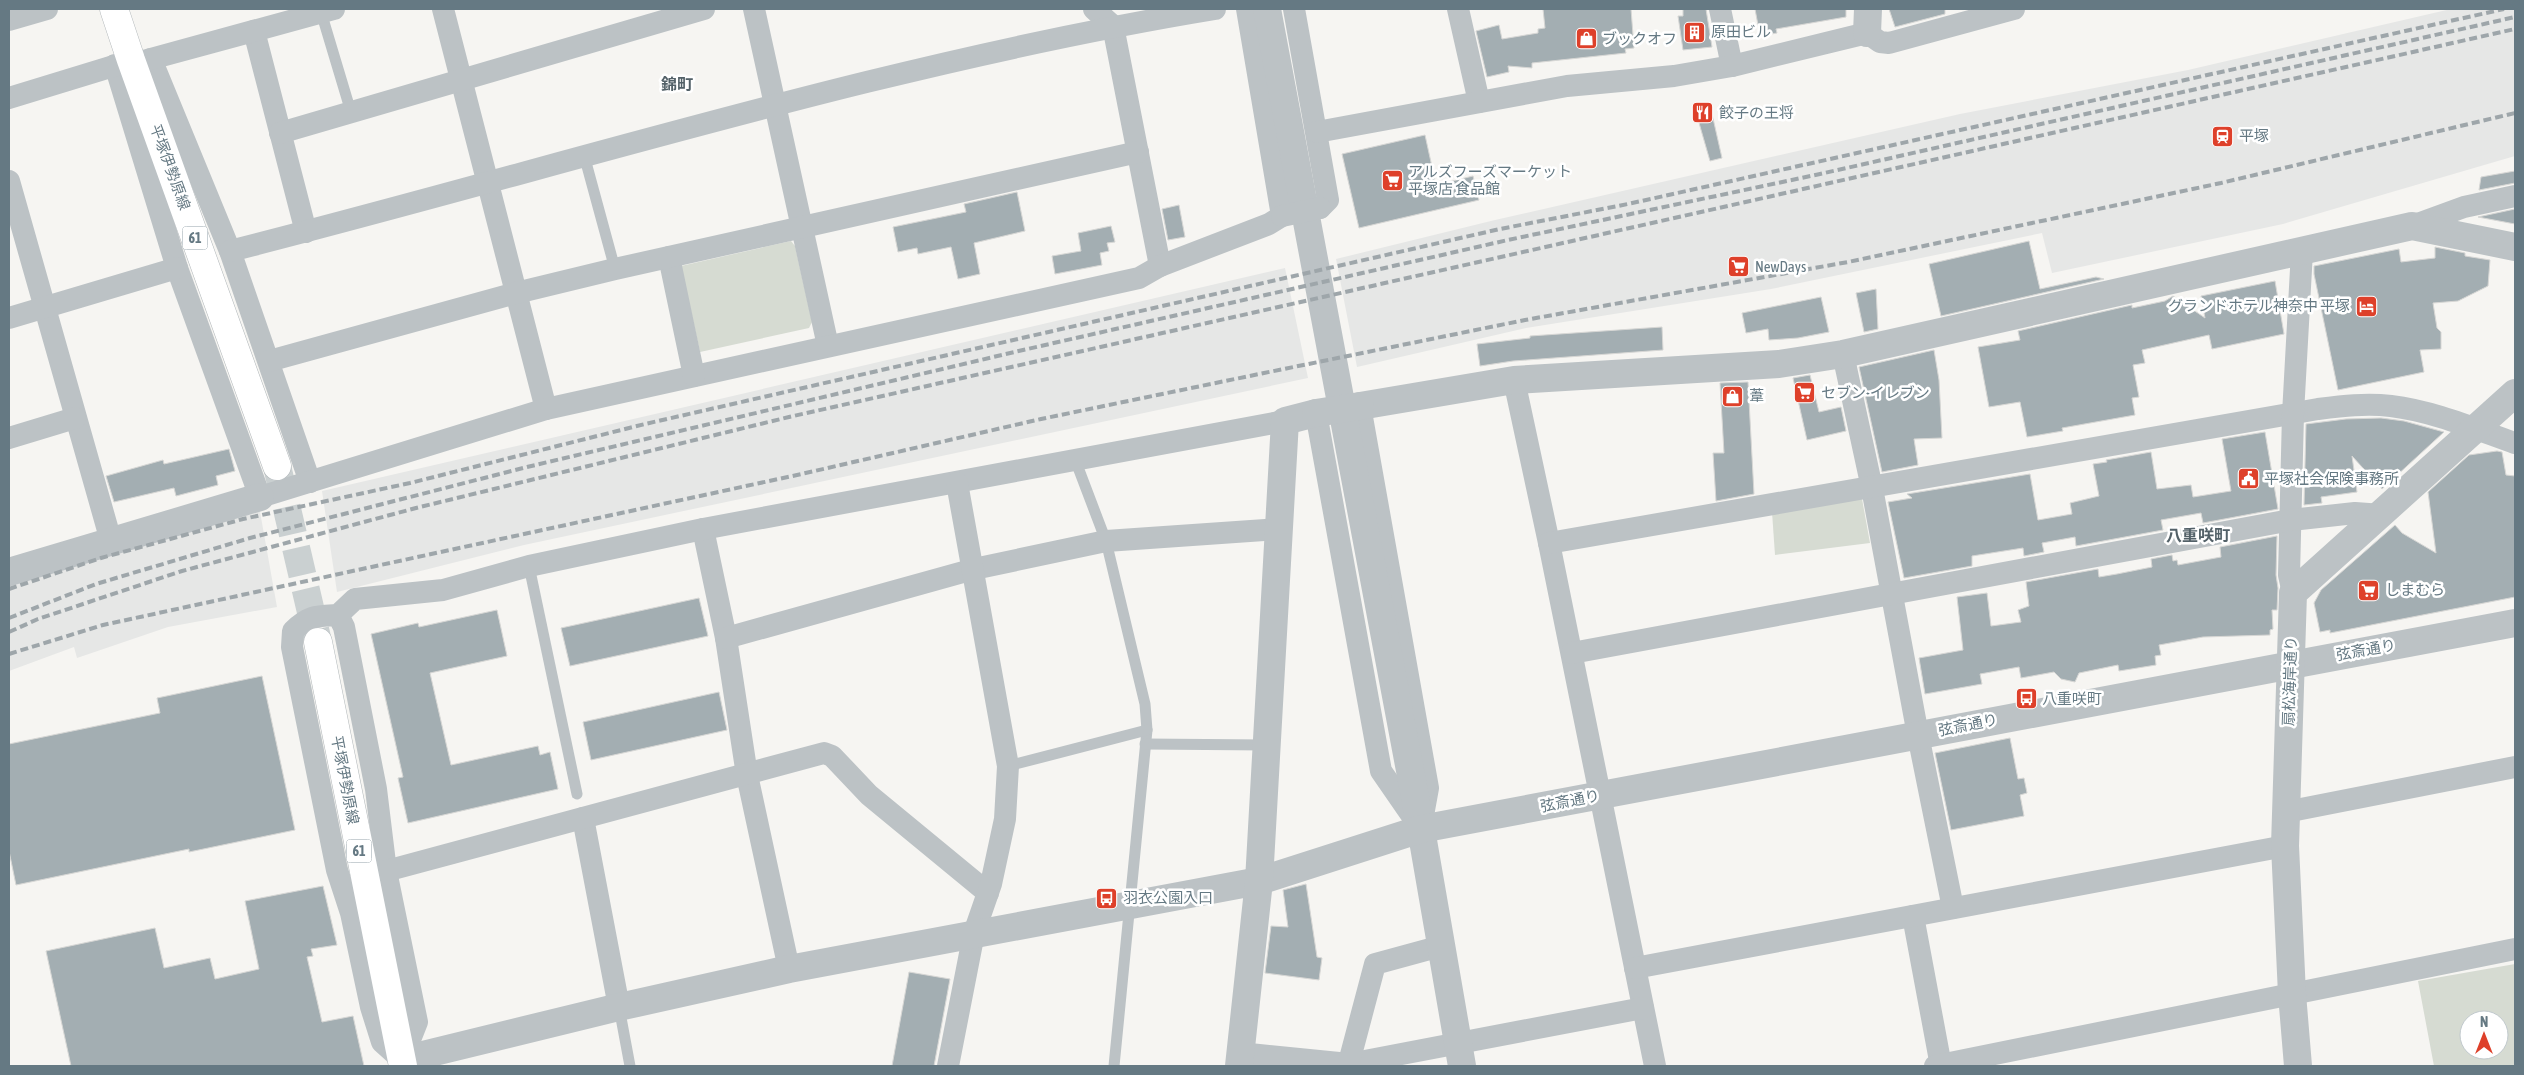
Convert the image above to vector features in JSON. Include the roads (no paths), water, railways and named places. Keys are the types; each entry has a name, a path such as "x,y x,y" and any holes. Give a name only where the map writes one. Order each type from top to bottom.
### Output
{"main road":[{"name":"平塚伊勢原線","path":"114,9 277,466"},
{"name":"平塚伊勢原線","path":"318,642 402,1063"}],"street":[{"path":"9,20 47,9"},
{"path":"443,9 546,409"},
{"path":"280,133 704,9"},
{"path":"754,9 828,346"},
{"path":"1094,9 1112,26 1160,266"},
{"path":"230,251 775,104 1112,26 1214,9"},
{"path":"1247,9 1282,216"},
{"path":"1267,9 1421,829 1460,1055"},
{"path":"9,572 546,409 1139,278 1160,266 1257,229 1282,216 1320,208 1328,200 1294,9"},
{"path":"1458,9 1478,102"},
{"path":"1720,9 1732,66"},
{"path":"1316,132 1567,86 1674,76 1732,66 1868,21 1880,42 1889,43 2014,9"},
{"path":"9,98 132,62 327,10"},
{"path":"254,31 306,232"},
{"path":"132,62 230,251 310,482"},
{"path":"132,62 177,268 260,497"},
{"path":"269,361 516,293 1138,152"},
{"path":"9,181 13,210 111,541"},
{"path":"338,616 344,627 376,788 386,871 417,1022 402,1063 382,1042 372,1007 351,914 337,870 292,647 293,630 313,616 338,616 355,599 443,590 529,566 703,529 1076,462 1285,421 1316,413 1514,380 1770,365 1844,354 2412,226 2464,207 2515,196"},
{"path":"2412,226 2515,247"},
{"path":"2302,251 2293,414 2289,575 2293,593 2382,515 2515,393"},
{"path":"669,257 694,376"},
{"path":"9,318 177,268"},
{"path":"1844,354 1872,488 1918,735 1953,908"},
{"path":"1514,380 1550,543 1655,1066"},
{"path":"1550,543 2353,405 2390,406 2422,412 2515,442"},
{"path":"1360,406 1428,788 1421,829"},
{"path":"1316,413 1381,771 1421,829"},
{"path":"9,438 75,418"},
{"path":"1285,421 1259,881 1239,1060 1348,1065 1460,1055 1643,1008"},
{"path":"948,1066 974,933 988,893 1005,819 1008,766 957,483"},
{"path":"1572,653 2291,520 2356,514 2382,515"},
{"path":"703,529 726,638 747,775 789,969"},
{"path":"726,638 974,569 1106,541 1279,529"},
{"name":"扇松海岸通り","path":"2293,593 2285,846 2292,994 2298,1066"},
{"name":"弦斎通り","path":"402,1063 619,1007 789,969 974,933 1130,907 1259,881 1421,829 2515,623"},
{"path":"386,871 824,753 832,756 869,795 988,893"},
{"path":"2286,812 2515,768"},
{"path":"583,818 619,1007"},
{"path":"1635,968 2285,846"},
{"path":"1913,916 1939,1066 2515,949"},
{"path":"1348,1065 1375,964 1441,946"}],"lane":[{"path":"327,10 351,112"},
{"path":"584,155 616,269"},
{"path":"1076,462 1106,541 1145,704 1147,730 1114,1066"},
{"path":"529,566 577,794"},
{"path":"1008,766 1147,730"},
{"path":"1145,744 1266,745"},
{"path":"619,1007 630,1066"}],"tunnel":[{"path":"277,466 318,642"}],"railway":[{"path":"9,589 101,558 243,519 410,483 645,424 1500,229 1628,204 2504,9"},
{"path":"9,618 96,584 250,538 527,467 1023,350 1508,240 1820,174 2515,17"},
{"path":"9,632 38,619 182,571 416,508 789,417 2515,29"},
{"path":"9,654 103,625 797,475 1041,419 1525,320 1848,262 2221,183 2515,113"}],"place":[{"name":"原田ビル","path":"1695,32"},
{"name":"ブックオフ","path":"1586,39"},
{"name":"餃子の王将","path":"1703,113"},
{"name":"平塚","path":"2223,136"},
{"name":"アルズフーズマーケット 平塚店 食品館","path":"1392,181"},
{"name":"NewDays","path":"1739,267"},
{"name":"グランドホテル神奈中 平塚","path":"2366,306"},
{"name":"セブン-イレブン","path":"1805,393"},
{"name":"葦","path":"1733,396"},
{"name":"平塚社会保険事務所","path":"2248,479"},
{"name":"しまむら","path":"2369,590"},
{"name":"八重咲町","path":"2026,699"},
{"name":"羽衣公園入口","path":"1107,898"}],"district":[{"name":"錦町","path":"677,84"},
{"name":"八重咲町","path":"2198,535"}]}
